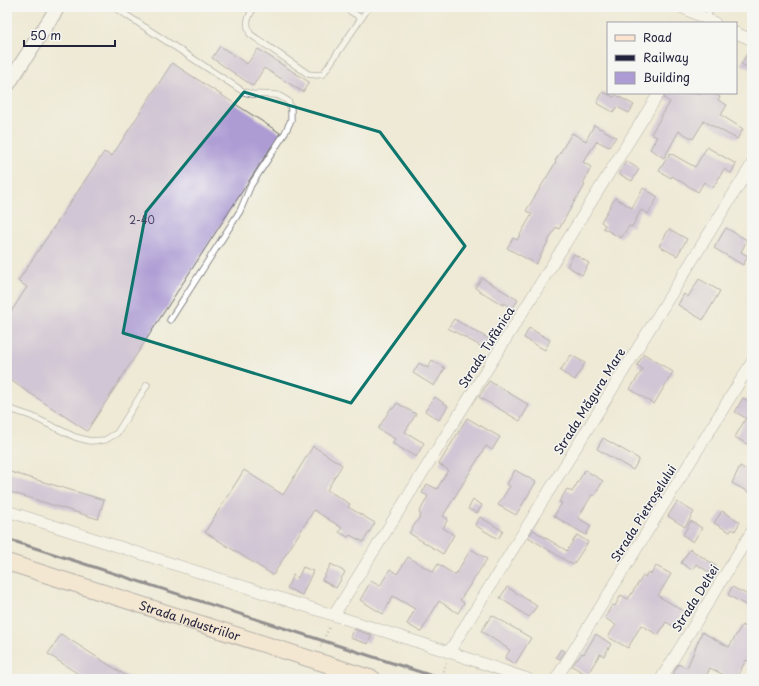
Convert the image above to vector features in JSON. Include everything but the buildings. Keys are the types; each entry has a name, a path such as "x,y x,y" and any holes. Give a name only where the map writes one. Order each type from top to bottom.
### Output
{"main road":[{"name":"Strada Industriilor","path":"7,562 373,679"}],"street":[{"path":"7,86 58,7"},
{"path":"681,7 708,21"},
{"path":"737,33 752,40"},
{"name":"Strada Tufănica","path":"334,616 658,94"},
{"name":"Strada Măgura Mare","path":"449,652 752,164"},
{"name":"Strada Pietroșelului","path":"556,679 752,362"},
{"path":"7,511 449,652 528,679"},
{"name":"Strada Deltei","path":"661,679 752,531"}],"lane":[{"path":"114,7 244,92 252,94 277,95 288,101 291,108 291,120 285,133 251,185 240,211 170,320"},
{"path":"254,7 247,19 247,26 250,34 308,74 317,75 323,74 369,7"},
{"path":"344,7 361,18"},
{"path":"708,21 712,7"},
{"path":"7,408 30,416 75,437 90,441 105,440 117,433 147,385"}],"path":[{"path":"312,660 323,641 334,616"},
{"path":"442,679 449,652"}],"highlighted area":[{"path":"244,92 380,132 465,246 351,403 123,333 146,212"}],"railway":[{"path":"7,539 442,679"}]}
